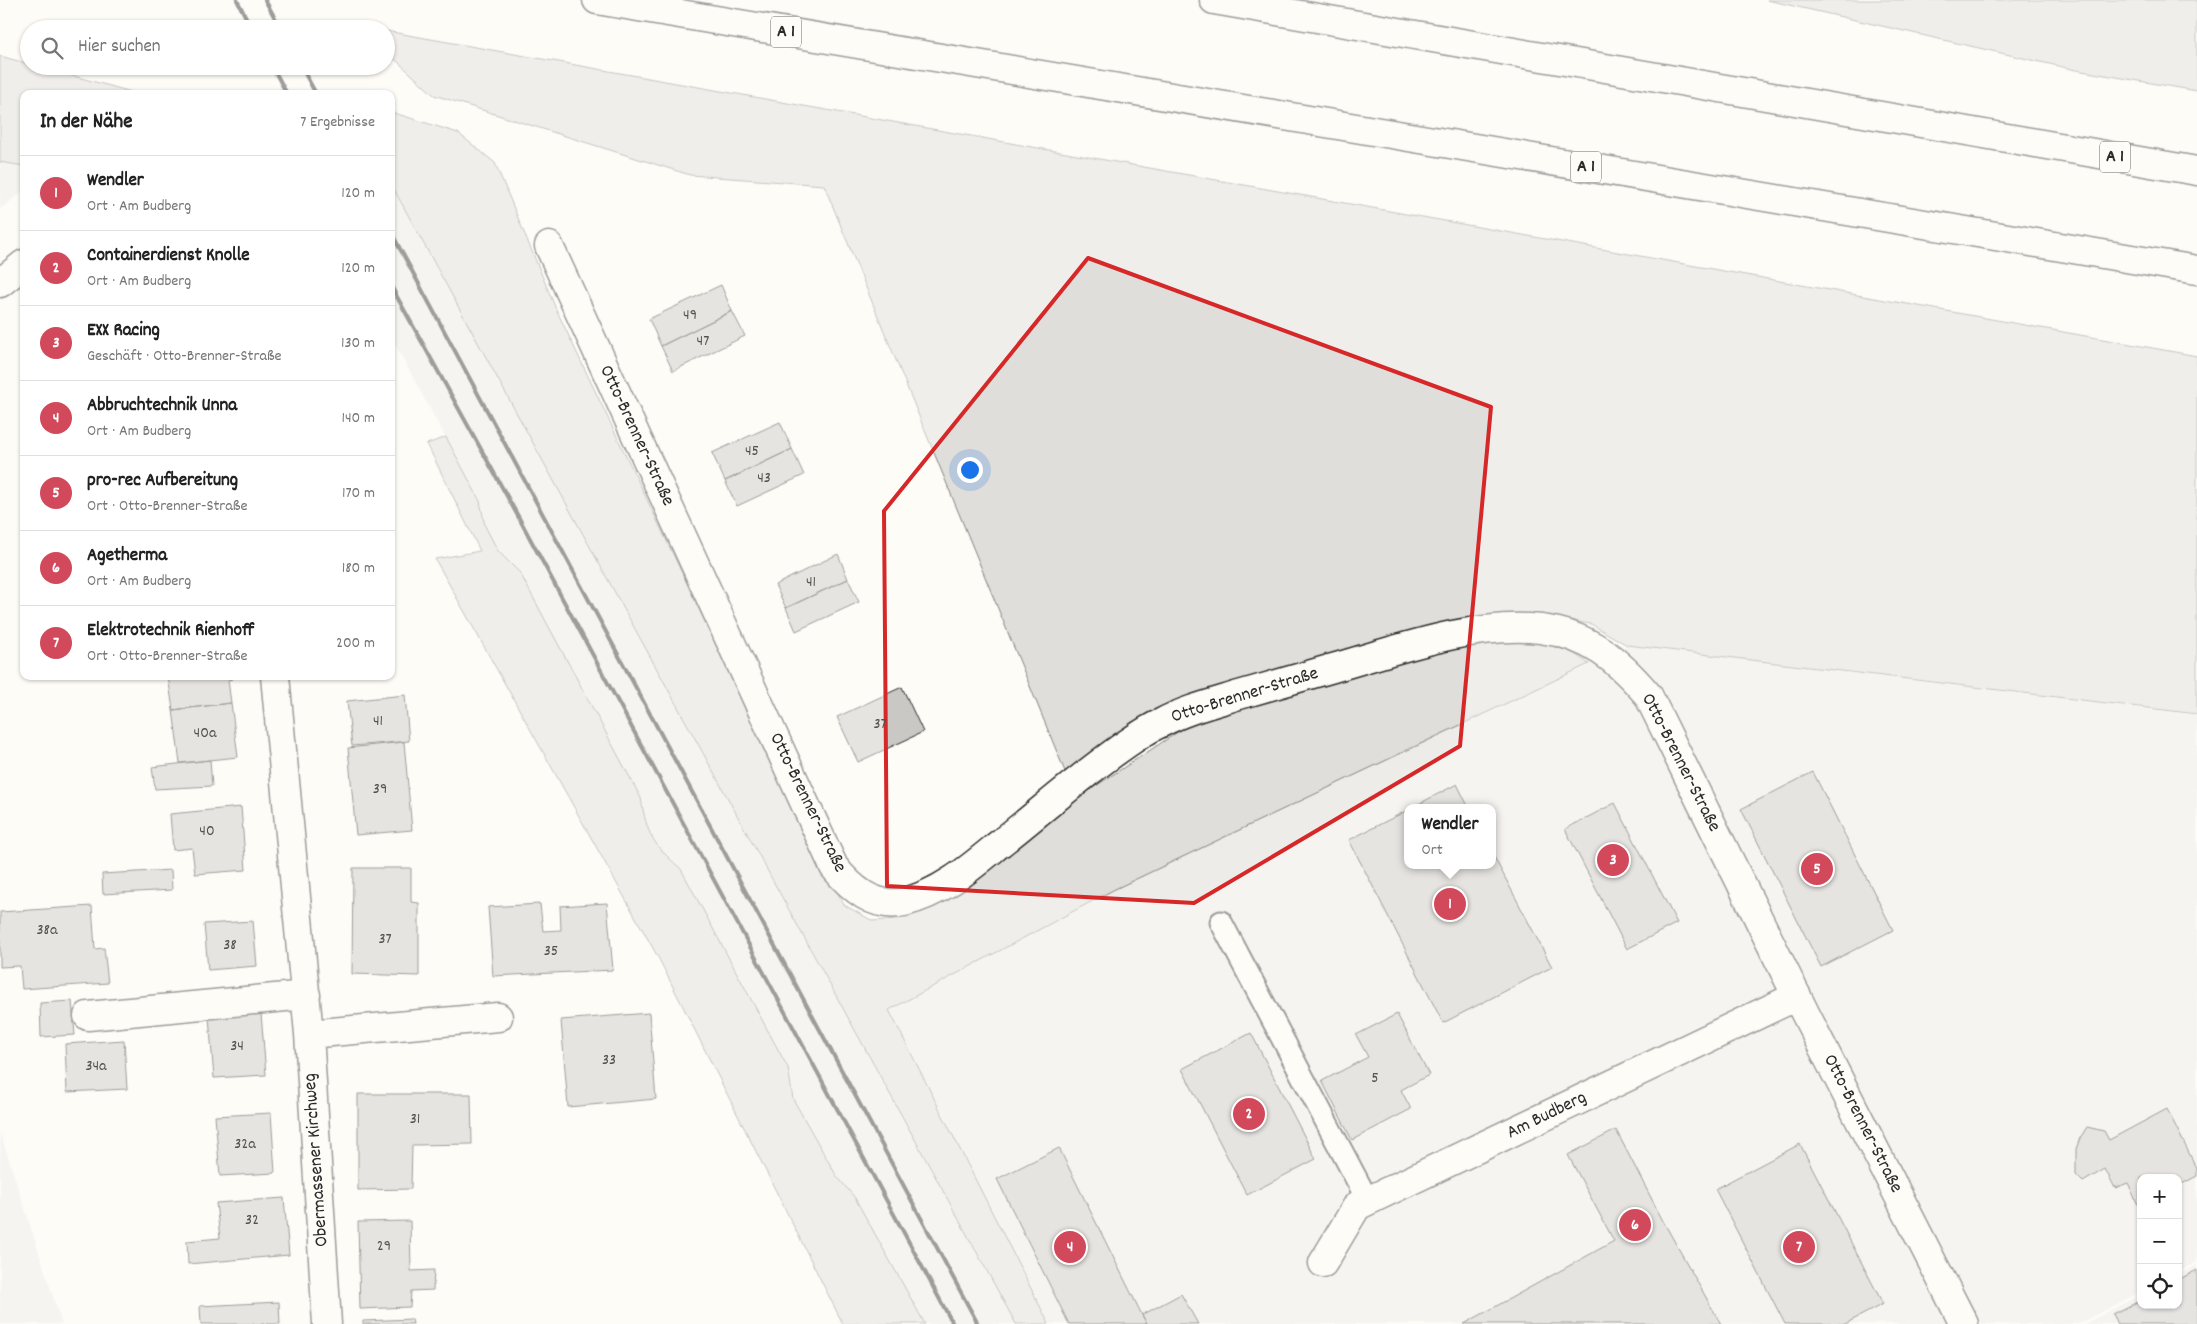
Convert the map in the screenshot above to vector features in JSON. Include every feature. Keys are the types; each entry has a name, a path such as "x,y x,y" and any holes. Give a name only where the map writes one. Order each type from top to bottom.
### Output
{"main road":[{"name":"A 1","path":"597,0 2197,270"},
{"name":"A 1","path":"1214,0 2197,171"},
{"name":"Otto-Brenner-Straße","path":"549,246 834,867 849,886 867,898 886,903 903,903 930,892 963,873 1121,748 1160,723 1201,706 1443,637 1500,629 1541,629 1577,638 1601,650 1626,669 1648,695 1797,996 1964,1324"},
{"path":"0,283 20,267"},
{"name":"Obermassener Kirchweg","path":"275,680 310,1034 327,1324"},
{"path":"88,1016 306,995"},
{"name":"Am Budberg","path":"1323,1263 1357,1206 1797,996"},
{"path":"310,1034 498,1017"}],"lane":[{"path":"1221,922 1368,1201"}],"highlighted area":[{"path":"1088,258 1491,407 1460,746 1194,903 887,886 884,511"}],"shaded area":[{"path":"1767,0 2197,0 2197,91 2076,70"},
{"path":"395,33 2197,356 2197,714 1627,645 1591,624 1542,616 1439,628 1180,699 1117,736 1066,774 824,185 690,175 434,95 395,59"},
{"path":"0,56 20,62 20,75 70,75 124,90 20,90 20,165 0,162"},
{"path":"395,113 458,133 495,163 556,309 795,810 844,905 873,921 907,918 956,895 1076,799 1190,724 1441,650 1497,642 1535,641 1566,648 1589,664 1113,890 889,1010 1049,1324 1016,1324 395,191"},
{"path":"0,162 20,165 20,194 0,209"},
{"path":"395,191 1016,1324 925,1324 855,1198 836,1175 793,1099 788,1068 681,869 658,849 645,822 641,798 520,573 498,551 485,526 480,501 395,344"},
{"path":"446,437 480,501 485,526 498,551 520,573 641,798 649,831 658,846 681,869 788,1068 793,1099 836,1175 855,1198 925,1324 843,1324 659,959 435,559 480,551 427,444"},
{"path":"1627,645 2197,715 2197,1262 2182,1270 2182,1174 2137,1174 2137,1294 2078,1324 1981,1324 1727,836 1978,1324 1049,1324 889,1010 1113,890"},
{"path":"0,1132 62,1324 0,1324"},
{"path":"2197,1265 2197,1324 2084,1324 2137,1296 2137,1309 2182,1309 2182,1273"}],"building":[{"path":"721,285 732,311 661,346 649,319"},
{"path":"732,311 745,336 673,371 661,346"},
{"path":"780,422 792,449 725,481 712,453"},
{"path":"792,449 804,475 737,506 725,481"},
{"path":"838,554 848,579 786,608 775,585"},
{"path":"848,579 859,602 796,631 786,608"},
{"path":"169,680 228,680 231,703 173,710"},
{"path":"902,687 923,732 858,762 837,717"},
{"path":"405,695 409,741 352,746 347,701"},
{"path":"231,703 238,757 180,763 173,710"},
{"path":"404,742 412,830 356,835 348,748"},
{"path":"210,760 212,786 155,789 152,767"},
{"path":"1813,772 1893,930 1821,967 1741,809"},
{"path":"1457,784 1467,804 1419,804"},
{"path":"1615,803 1677,923 1627,949 1565,829"},
{"path":"241,807 246,870 195,874 192,848 173,850 170,814"},
{"path":"1404,812 1404,869 1496,869 1496,861 1552,967 1443,1023 1349,840"},
{"path":"353,868 411,868 411,902 419,903 419,976 352,974"},
{"path":"171,870 172,890 103,894 102,874"},
{"path":"607,903 613,970 493,976 488,907 540,904 543,931 561,930 560,906"},
{"path":"92,906 95,949 104,948 108,983 22,989 20,966 0,967 0,912"},
{"path":"253,921 257,966 208,970 204,924"},
{"path":"72,1001 75,1035 41,1037 40,1003"},
{"path":"261,1013 266,1075 214,1078 209,1017"},
{"path":"649,1013 656,1099 568,1107 561,1020"},
{"path":"1397,1014 1429,1075 1401,1090 1411,1109 1352,1140 1322,1081 1368,1057 1356,1035"},
{"path":"1251,1033 1316,1159 1247,1195 1182,1069"},
{"path":"124,1040 127,1089 67,1092 65,1044"},
{"path":"358,1094 471,1094 472,1144 412,1145 411,1189 358,1190"},
{"path":"2167,1109 2197,1169 2197,1176 2182,1184 2182,1174 2137,1174 2137,1203 2128,1183 2115,1188 2105,1169 2083,1182 2076,1175 2076,1149 2080,1138 2087,1127 2104,1131 2109,1140"},
{"path":"271,1113 275,1173 220,1176 215,1116"},
{"path":"1616,1130 1663,1221 1721,1324 1464,1324 1614,1241 1568,1155"},
{"path":"1800,1144 1883,1304 1845,1324 1785,1324 1715,1189"},
{"path":"1059,1148 1147,1324 1069,1324 997,1179"},
{"path":"284,1198 289,1255 188,1264 187,1241 220,1238 216,1203"},
{"path":"410,1221 411,1271 434,1270 433,1290 411,1291 410,1307 360,1309 358,1222"},
{"path":"2197,1270 2197,1324 2118,1324 2113,1314 2137,1302 2137,1309 2182,1309 2182,1278"},
{"path":"1181,1294 1198,1324 1147,1324 1142,1315"},
{"path":"279,1302 280,1324 201,1324 200,1306"},
{"path":"412,1319 413,1324 363,1324 363,1321"}],"railway":[{"path":"237,0 247,20"},
{"path":"265,0 276,20"},
{"path":"277,75 285,90"},
{"path":"306,75 314,90"},
{"path":"395,239 978,1324"},
{"path":"395,293 519,518 953,1324"}],"place":[{"name":"EXX Racing","path":"1613,860"},
{"name":"pro-rec Aufbereitung","path":"1817,869"},
{"name":"Wendler","path":"1450,904"},
{"name":"Containerdienst Knolle","path":"1249,1114"},
{"name":"Agetherma","path":"1635,1225"},
{"name":"Abbruchtechnik Unna","path":"1070,1247"},
{"name":"Elektrotechnik Rienhoff","path":"1799,1247"}]}
